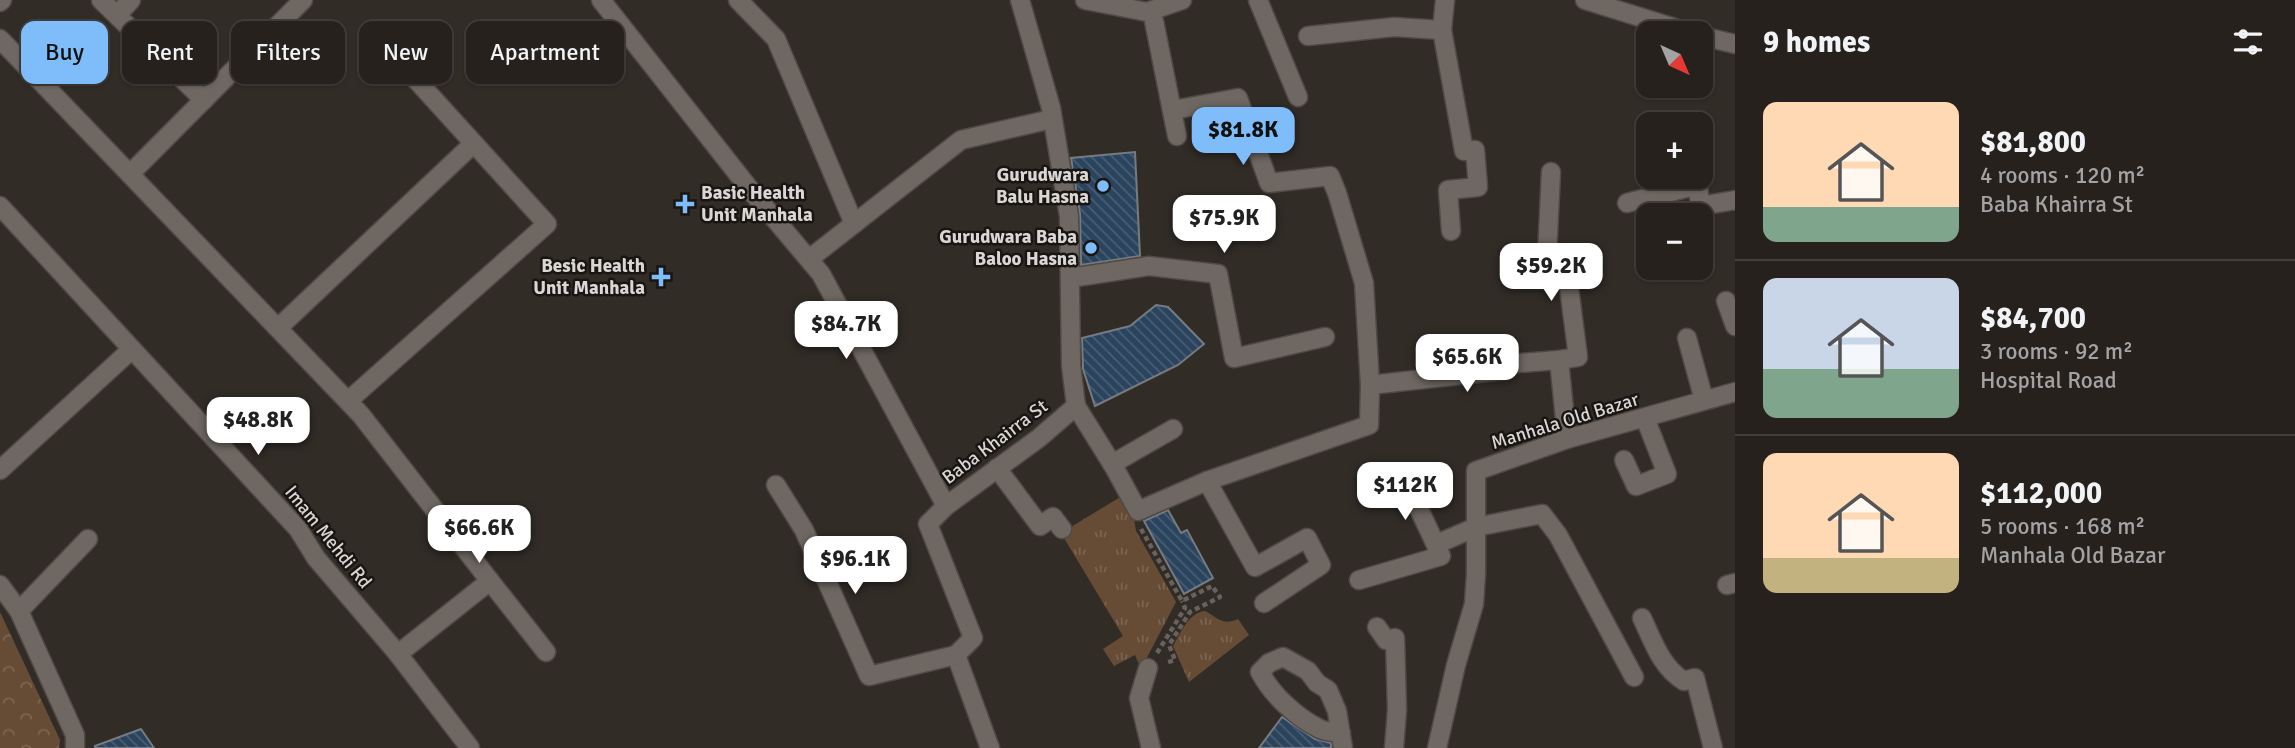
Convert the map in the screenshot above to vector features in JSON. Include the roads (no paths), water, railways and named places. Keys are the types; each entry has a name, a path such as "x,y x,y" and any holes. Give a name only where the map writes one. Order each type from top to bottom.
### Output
{"street":[{"path":"101,0 204,100"},
{"path":"117,15 131,0"},
{"path":"130,174 303,0"},
{"path":"601,0 752,192 821,274 946,506 928,524 973,638 956,655 869,676 804,530 776,485"},
{"path":"738,0 776,39 854,224"},
{"path":"1085,0 1147,12 1182,0"},
{"path":"1258,0 1298,97"},
{"path":"1445,0 1442,30 1464,151 1475,150 1478,187 1448,190 1451,231"},
{"path":"1585,0 1652,21"},
{"name":"Baba Khairra St","path":"946,506 1039,438 1076,406 1071,365 1069,216 1052,118 1024,2"},
{"path":"1154,21 1177,136"},
{"path":"1308,36 1394,27 1442,30"},
{"path":"0,39 361,415 546,652"},
{"path":"1713,39 1735,44"},
{"path":"348,401 547,224 420,84"},
{"path":"1076,406 1138,511 1207,481 1369,425 1370,385 1364,283 1330,176 1269,183 1238,98 1173,110"},
{"path":"809,259 961,140 1052,118"},
{"path":"278,328 473,144"},
{"path":"1370,385 1506,370 1508,364 1578,357 1567,272 1546,276 1551,172"},
{"path":"1627,203 1698,185 1700,206 1735,200"},
{"name":"Imam Mehdi Rd","path":"0,206 298,529 316,558 398,654 470,748"},
{"path":"1070,278 1149,266 1218,274 1234,358 1325,337"},
{"path":"1726,301 1735,326"},
{"path":"1687,338 1704,400"},
{"path":"0,470 132,349"},
{"path":"1559,360 1567,439"},
{"name":"Manhala Old Bazar","path":"1437,748 1456,665 1468,632 1474,604 1476,471 1567,439 1735,392"},
{"path":"1624,460 1636,486 1667,474 1644,418"},
{"path":"1112,464 1173,429"},
{"path":"998,468 1040,526 1053,517 1062,530"},
{"path":"1359,580 1441,556 1403,475"},
{"path":"1207,481 1255,567 1307,538 1321,565 1264,603"},
{"path":"1437,544 1476,527 1542,514 1558,535 1634,677"},
{"path":"19,611 88,538"},
{"path":"398,654 490,581"},
{"path":"0,585 19,611 75,735 75,748"},
{"path":"1642,618 1662,661 1674,675 1684,681 1695,678 1713,748"},
{"path":"1377,627 1386,640 1395,638 1397,710 1394,748"},
{"path":"956,655 990,748"},
{"path":"1283,657 1298,663 1317,683 1328,690 1337,711 1342,740 1321,729 1268,688 1260,673 1269,663 1283,657"},
{"path":"1148,668 1139,698 1151,748"}],"place":[{"name":"Gurudwara Balu Hasna","path":"1103,186"},
{"name":"Basic Health Unit Manhala","path":"685,204"},
{"name":"Gurudwara Baba Baloo Hasna","path":"1091,248"},
{"name":"Besic Health Unit Manhala","path":"661,277"}]}
